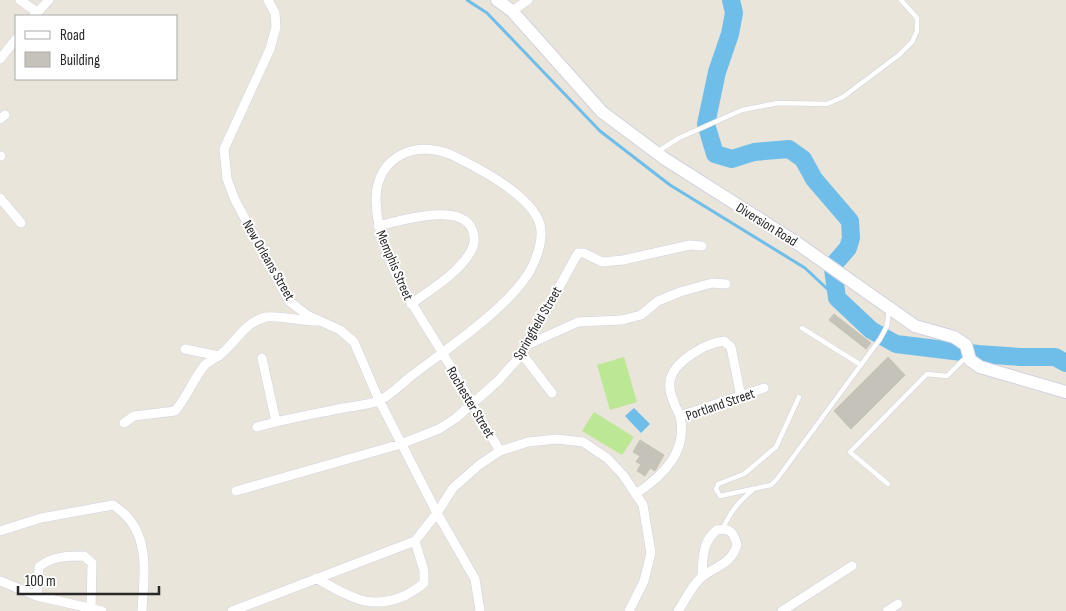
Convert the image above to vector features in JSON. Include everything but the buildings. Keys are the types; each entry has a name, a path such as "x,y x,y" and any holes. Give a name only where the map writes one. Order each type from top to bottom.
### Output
{"street":[{"path":"20,0 35,14 49,0"},
{"name":"New Orleans Street","path":"268,0 275,13 276,27 272,42 224,149 224,165 235,200 289,301 307,315 325,321 340,330 354,342 379,400 401,444 437,513 475,579 480,611"},
{"name":"Diversion Road","path":"497,0 512,11 602,112 656,152 794,241 915,326 954,337 980,367 1010,378 1066,392"},
{"path":"512,11 528,0"},
{"path":"1,54 15,40"},
{"name":"Memphis Street","path":"257,427 379,400 442,353 500,305 527,276 538,251 542,230 532,211 510,188 460,159 440,150 413,149 395,159 380,176 376,200 378,226 392,264 411,304 442,353"},
{"path":"0,198 21,223"},
{"path":"378,226 438,214 466,222 473,231 474,242 471,251 448,276 411,304"},
{"name":"Springfield Street","path":"236,491 401,444 438,429 472,405 498,382 522,354 578,253 584,253 602,262 623,260 690,245 702,246"},
{"path":"527,345 578,322 622,320 641,315 658,301 680,292 712,283 726,284"},
{"path":"124,423 134,416 175,410 205,365 219,356 237,340 245,327 257,320 274,317 305,322 325,321"},
{"path":"680,416 670,382 675,369 712,342 724,341 731,347 741,397"},
{"path":"185,349 219,356"},
{"name":"Rochester Street","path":"442,353 500,451"},
{"path":"522,354 552,393"},
{"path":"262,358 276,422"},
{"name":"Portland Street","path":"637,493 654,482 680,449 683,431 680,416 764,388"},
{"path":"232,611 415,541 437,513 452,488 500,451 528,442 557,439 583,442 607,458 624,475 637,493 645,515 651,553 644,581 629,611"},
{"path":"0,531 41,518 113,505 124,512 136,528 143,544 145,556 142,611"},
{"path":"678,611 702,576 720,567 732,558 738,545 734,534 723,528 710,535 704,548 702,576"},
{"path":"316,578 367,604 392,607 424,583 424,570 415,541"},
{"path":"37,596 39,567 46,561 58,557 84,556 92,563 91,608"},
{"path":"782,611 852,566"},
{"path":"0,581 37,596 102,611"},
{"path":"887,611 898,604"}],"lane":[{"path":"656,152 679,138 704,129 742,110 778,103 827,104 843,97 900,55 912,42 917,31 917,18 901,0"},
{"path":"799,397 776,447 744,474 718,484 716,489 720,496 771,484 777,479 880,339 886,326 890,308"},
{"path":"802,328 861,365"},
{"path":"888,484 850,452 927,374 947,376 969,354"},
{"path":"723,528 730,512 756,488"}],"green space":[{"path":"624,357 637,402 610,410 597,365"},
{"path":"594,412 634,437 622,455 582,431"}],"water":[{"path":"634,408 650,424 641,433 625,416"}],"waterway":[{"path":"467,0 487,13 600,131 670,185 805,268 837,298"},
{"path":"731,0 734,13 730,34 717,72 706,124 715,154 732,159 754,152 789,149 803,159 814,179 850,221 851,238 848,248 835,263"},
{"path":"833,269 837,298 871,330 896,344 978,354 1055,357 1066,363"}]}
